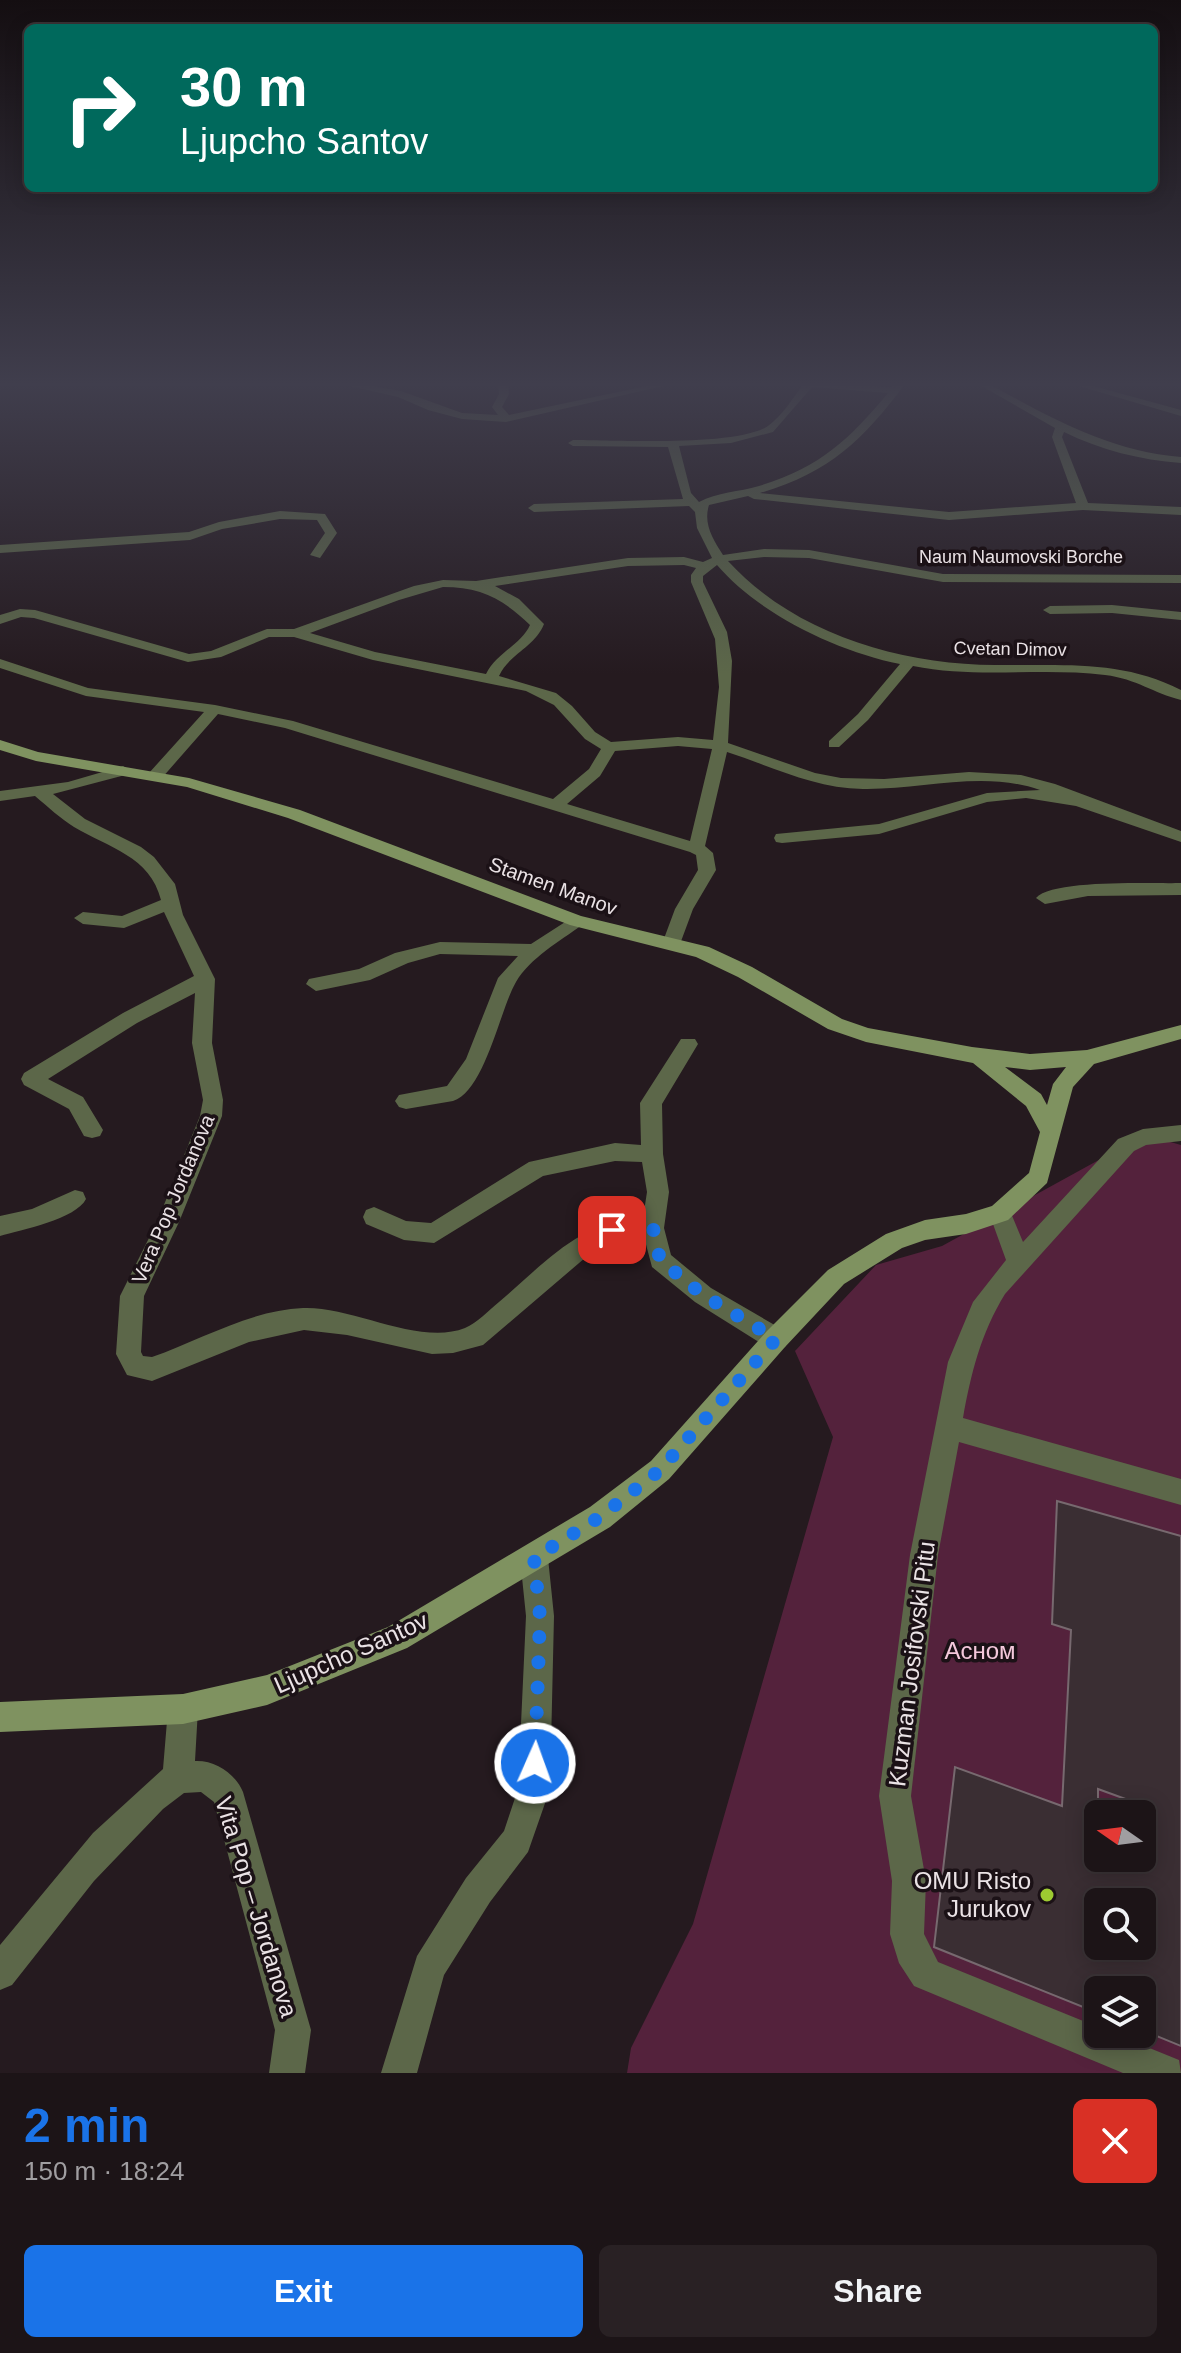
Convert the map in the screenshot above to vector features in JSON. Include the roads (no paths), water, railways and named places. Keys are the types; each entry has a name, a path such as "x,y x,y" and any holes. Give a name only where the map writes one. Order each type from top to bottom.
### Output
{"street":[{"path":"682,481 685,494 695,506 709,543 719,559"},
{"path":"534,508 695,506 787,481"},
{"path":"1073,481 1083,506"},
{"path":"738,494 949,516 1083,506 1181,511"},
{"path":"0,549 190,536 246,520 303,515 321,517 331,533 316,555"},
{"name":"Naum Naumovski Borche","path":"703,566 719,559 806,553 840,557 898,573 939,578 1136,576 1181,579"},
{"name":"Cvetan Dimov","path":"719,559 736,577 807,628 838,641 909,662 972,669 1116,671 1181,696"},
{"path":"295,633 433,583 476,585 628,562 670,560 703,566 697,575 697,582 721,637 725,657 724,698 710,796 696,848"},
{"path":"476,585 518,605 537,624 530,637 500,660 491,679"},
{"path":"1050,610 1112,609 1181,616"},
{"path":"0,620 20,613 35,614 188,658 203,659 266,631 283,630 362,653 536,690 567,709 595,742 609,747 690,743 718,745 804,776 840,783 893,785 1011,778 1048,786 1181,837"},
{"path":"834,744 863,717 909,662"},
{"path":"0,663 86,692 215,709 288,724 696,848 704,853 707,870 684,909 671,944"},
{"path":"155,776 215,709"},
{"name":"Stamen Manov","path":"0,745 36,756 155,776 216,790 337,829 576,921 702,952 745,972 835,1024 890,1041 1030,1062 1087,1058 1181,1032"},
{"path":"554,806 594,772 607,757 609,747"},
{"path":"0,796 41,793 123,771"},
{"name":"Vera Pop Jordanova","path":"41,793 79,823 148,861 166,884 180,930 205,979 202,1043 213,1100 211,1116 168,1222 132,1296 128,1354 136,1367 152,1369 279,1321 302,1319 346,1323 405,1338 453,1345 474,1337 591,1239 612,1230 653,1228"},
{"path":"782,838 890,827 980,797 1011,793 1045,794 1086,803"},
{"path":"1045,898 1088,890 1181,889"},
{"path":"83,918 124,922 171,903"},
{"path":"406,1101 453,1093 475,1062 508,978 535,950 576,921"},
{"path":"316,984 363,975 402,958 440,948 535,950"},
{"path":"92,1130 76,1103 31,1079 130,1018 205,979"},
{"path":"688,1044 651,1103 652,1154 658,1192 653,1228 660,1260 703,1295 776,1339"},
{"path":"972,1055 994,1067 1034,1100 1051,1132"},
{"name":"Ljupcho Santov","path":"0,1717 183,1709 267,1690 397,1638 534,1558 600,1517 660,1470 776,1339 836,1277 894,1241 925,1230 966,1224 1000,1213 1023,1195 1039,1177 1063,1084 1087,1058"},
{"name":"Kuzman Josifovski Pitu","path":"1166,2073 926,1974 911,1951 907,1934 909,1881 895,1796 924,1555 951,1427 961,1362 982,1310 1019,1263 1126,1145 1143,1137 1181,1133"},
{"path":"374,1217 404,1230 434,1233 537,1168 615,1152 652,1154"},
{"path":"0,1226 36,1217 75,1199"},
{"path":"1000,1213 1019,1263"},
{"path":"951,1427 1181,1492"},
{"path":"399,2073 429,1968 478,1890 517,1841 534,1789 540,1616 534,1558"},
{"path":"0,1973 98,1848 178,1777 183,1709"},
{"name":"Vita Pop – Jordanova","path":"178,1777 206,1776 227,1792 293,2030 287,2073"}],"place":[{"name":"OMU Risto Jurukov","path":"1047,1895"}],"park label":[{"name":"Асном","path":"980,1651"}]}
